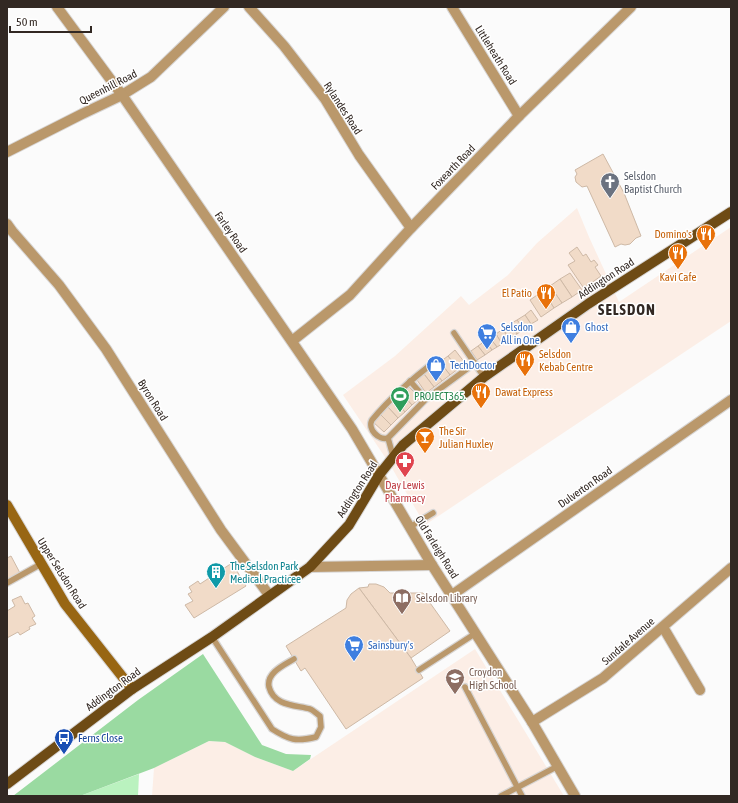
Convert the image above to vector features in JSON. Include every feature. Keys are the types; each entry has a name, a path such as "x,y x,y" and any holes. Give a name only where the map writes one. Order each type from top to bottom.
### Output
{"main road":[{"name":"Addington Road","path":"7,784 132,689 212,637 269,595 310,568 349,525 379,475 403,445 484,377 588,304 731,212"},
{"name":"Upper Selsdon Road","path":"7,505 65,604 132,689"}],"street":[{"name":"Farley Road","path":"57,7 122,95 352,428 379,475"},
{"name":"Queenhill Road","path":"8,150 122,95 151,78 224,7"},
{"name":"Rylandes Road","path":"249,7 284,46 325,99 359,155 411,228"},
{"name":"Littleheath Road","path":"452,7 519,116"},
{"name":"Foxearth Road","path":"292,342 350,295 411,228 519,116 631,7"},
{"name":"Byron Road","path":"7,224 58,285 106,349 221,530 269,595"},
{"name":"Dulverton Road","path":"452,595 731,400"},
{"name":"Old Farleigh Road","path":"379,475 432,565 532,722 575,796"},
{"path":"310,568 432,565"},
{"name":"Sundale Avenue","path":"532,722 603,678 731,568"},
{"path":"663,627 700,690"}],"lane":[{"path":"454,333 484,377"},
{"path":"437,360 410,381 383,407 371,422 371,428 377,436 382,439 388,438 426,399 475,363"},
{"path":"410,381 426,399"},
{"path":"388,438 393,456"},
{"path":"410,527 433,513"},
{"path":"7,583 41,564"},
{"path":"419,670 476,633"},
{"path":"212,637 272,729 287,738 305,740 316,737 321,727 320,716 312,710 288,705 279,701 271,693 268,684 274,672 294,659"},
{"path":"465,687 522,796"},
{"path":"501,796 558,766"}],"shaded area":[{"path":"577,208 619,302 731,227 731,321 425,525 389,463 343,395 395,356 461,296 469,305 508,275 537,243"},
{"name":"Croydon High School","path":"475,649 564,796 152,796 154,768 209,741 225,742 255,757 293,771"}],"green space":[{"path":"203,654 262,745 286,754 311,755 310,759 293,771 255,757 225,742 209,741 154,768 80,796 13,796 138,700"},
{"path":"139,774 138,796 80,796"}],"building":[{"name":"Selsdon Baptist Church","path":"603,154 624,193 641,236 636,238 630,244 621,244 615,247 587,186 582,187 576,182 575,177 577,174 575,170"},
{"path":"577,247 583,256 586,254 591,262 594,260 598,265 595,267 601,276 587,286 583,287 568,265 575,261 569,253"},
{"path":"570,273 582,290 572,297 560,279"},
{"path":"560,279 572,297 562,303 550,286"},
{"path":"550,286 562,303 554,308 543,291"},
{"path":"543,291 554,308 541,317 530,300"},
{"path":"531,310 538,320 531,324 525,315"},
{"path":"525,315 531,324 524,329 517,320"},
{"path":"517,320 524,329 517,334 510,324"},
{"path":"510,324 517,334 509,339 503,329"},
{"path":"503,329 509,339 502,344 496,334"},
{"path":"496,334 502,344 497,347 490,338"},
{"path":"490,338 497,347 492,350 485,341"},
{"path":"485,341 492,350 485,355 478,346"},
{"path":"478,346 485,355 477,360 471,351"},
{"path":"455,350 465,363 458,369 448,356"},
{"path":"448,356 458,369 450,375 440,362"},
{"path":"440,362 450,375 442,381 432,368"},
{"path":"432,368 442,381 434,387 424,374"},
{"path":"424,374 434,387 426,393 417,380"},
{"path":"408,386 420,398 412,405 401,393"},
{"path":"401,393 412,405 405,412 394,400"},
{"path":"394,400 405,412 398,418 387,406"},
{"path":"387,406 398,418 391,425 380,414"},
{"path":"380,414 391,425 384,432 372,421"},
{"path":"11,556 20,573 7,580 7,558"},
{"name":"The Selsdon Park Medical Practicee","path":"232,563 246,586 194,618 185,605 193,601 188,594 192,592 189,587 198,581 200,584"},
{"path":"369,584 376,584 384,587 390,593 423,593 450,631 411,658 359,588 368,587"},
{"name":"Sainsbury's","path":"359,588 411,658 423,678 346,729 305,668 301,671 286,646 346,608 347,600 351,594"},
{"path":"21,596 25,604 28,603 35,616 32,618 36,624 29,627 30,629 20,635 18,632 7,638 7,611 15,606 12,600"}],"place":[{"name":"Selsdon Baptist Church","path":"610,199"},
{"name":"Domino's","path":"706,251"},
{"name":"Kavi Cafe","path":"678,270"},
{"name":"El Patio","path":"546,310"},
{"name":"Ghost","path":"571,344"},
{"name":"Selsdon All in One","path":"487,350"},
{"name":"Selsdon Kebab Centre","path":"525,377"},
{"name":"TechDoctor","path":"436,382"},
{"name":"Dawat Express","path":"481,409"},
{"name":"PROJECT365.","path":"400,413"},
{"name":"The Sir Julian Huxley","path":"425,454"},
{"name":"Day Lewis Pharmacy","path":"405,478"},
{"name":"The Selsdon Park Medical Practicee","path":"216,589"},
{"name":"Selsdon Library","path":"402,615"},
{"name":"Sainsbury's","path":"354,662"},
{"name":"Croydon High School","path":"455,695"},
{"name":"Ferns Close","path":"64,755"}],"district":[{"name":"SELSDON","path":"627,310"}]}
